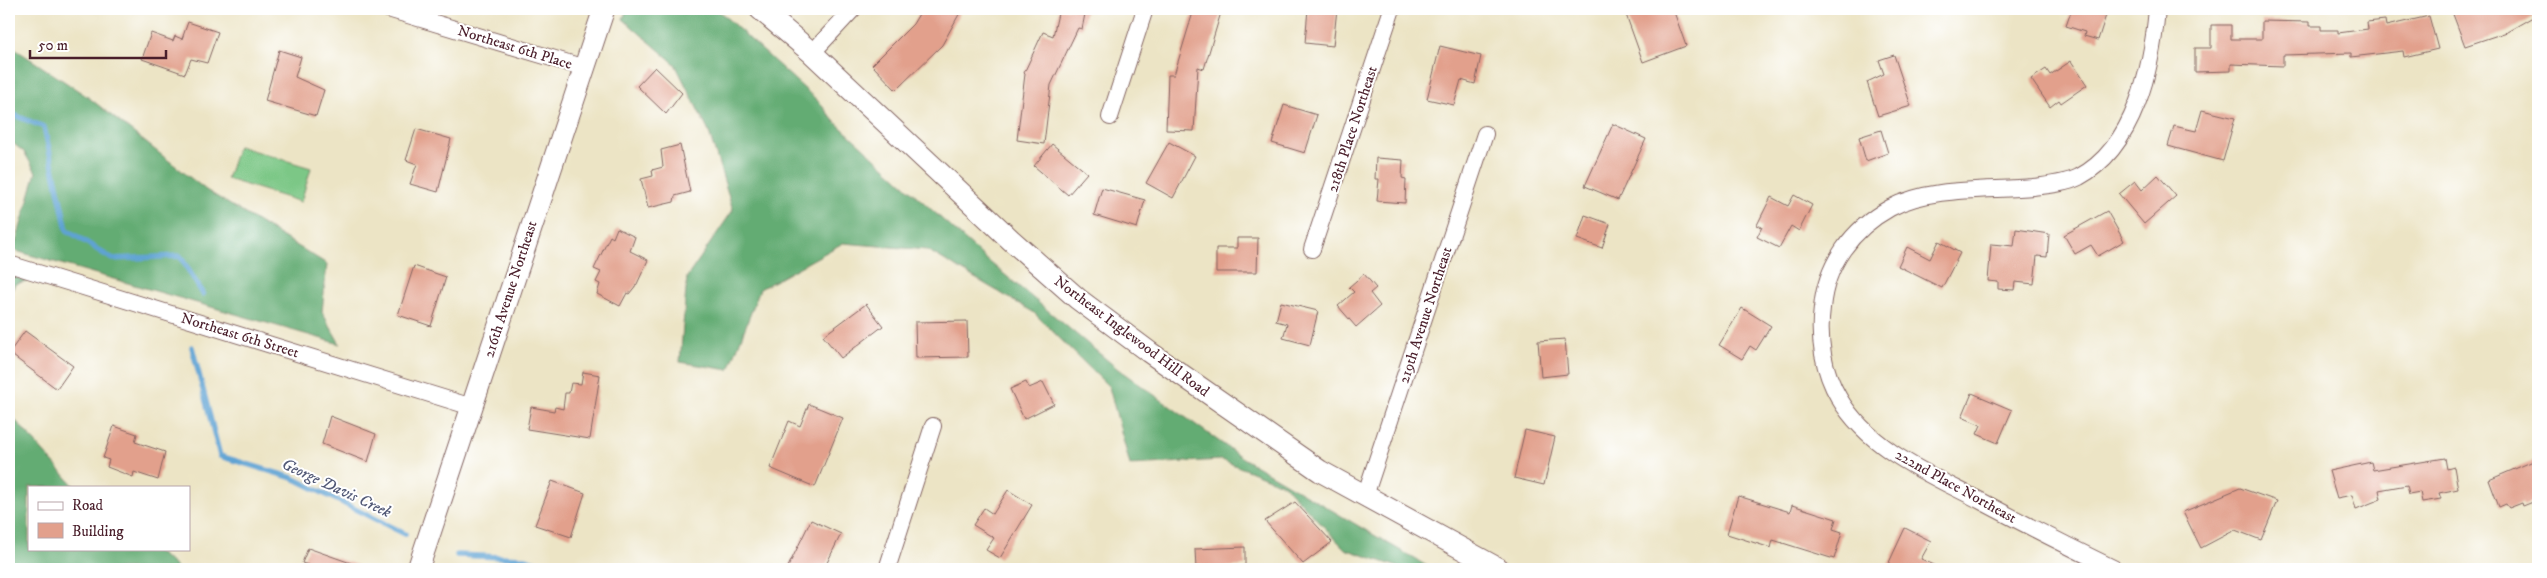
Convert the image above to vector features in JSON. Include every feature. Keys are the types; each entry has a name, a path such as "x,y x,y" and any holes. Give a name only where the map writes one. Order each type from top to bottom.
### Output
{"street":[{"name":"Northeast 6th Place","path":"388,9 585,68"},
{"name":"216th Avenue Northeast","path":"418,569 604,9"},
{"name":"Northeast Inglewood Hill Road","path":"760,9 812,53 1011,240 1078,299 1320,471 1499,569"},
{"path":"812,53 853,9"},
{"path":"1110,117 1145,9"},
{"name":"218th Place Northeast","path":"1312,249 1392,9"},
{"name":"222nd Place Northeast","path":"2115,569 1909,464 1871,436 1839,398 1824,364 1819,329 1823,297 1831,268 1847,243 1867,223 1892,207 1918,198 1963,191 2055,184 2078,177 2100,161 2116,142 2137,102 2145,79 2155,29 2156,9"},
{"name":"219th Avenue Northeast","path":"1365,496 1485,134"},
{"name":"Northeast 6th Street","path":"9,264 472,407"},
{"path":"887,569 933,426"}],"green space":[{"path":"627,9 717,9 819,102 834,121 986,259 1118,369 1241,457 1432,569 1404,569 1345,549 1284,485 1222,460 1130,465 1109,387 1033,312 927,250 843,243 760,289 729,370 680,362 687,277 733,210 709,132 675,64 623,19"},
{"path":"9,45 88,97 206,190 327,264 322,312 340,344 9,249 16,242 36,172 24,152 9,140"},
{"path":"238,146 311,168 301,202 227,179"},
{"path":"9,275 27,281 15,284 9,296"},
{"path":"9,413 74,486 28,486 28,550 155,550 179,569 9,569"}],"building":[{"path":"922,9 962,9 942,45 896,90 872,65 913,24"},
{"path":"1059,9 1086,9 1082,29 1078,28 1051,85 1044,144 1017,140 1024,73 1043,32 1053,36"},
{"path":"1194,9 1222,9 1204,69 1198,67 1194,131 1166,130 1168,75 1174,75"},
{"path":"1308,9 1337,9 1333,46 1305,43"},
{"path":"1624,9 1673,9 1686,46 1643,62"},
{"path":"2072,9 2108,9 2098,40 2084,36 2085,32 2066,26"},
{"path":"2451,9 2538,9 2538,14 2507,32 2465,46"},
{"path":"2429,16 2438,49 2404,57 2403,51 2351,57 2351,53 2283,55 2283,66 2231,64 2231,71 2195,72 2195,48 2211,48 2211,25 2231,25 2231,39 2262,39 2262,21 2310,22 2310,26 2321,26 2321,30 2338,30 2338,33 2368,29 2367,22 2385,20 2386,26"},
{"path":"188,22 218,32 207,63 191,59 185,74 142,59 151,33 173,41 175,36 182,39"},
{"path":"1440,46 1481,56 1475,84 1461,80 1454,105 1427,99"},
{"path":"279,50 301,57 295,77 324,90 316,116 265,101"},
{"path":"1894,55 1911,106 1878,116 1867,82 1884,74 1879,60"},
{"path":"2071,61 2087,85 2061,103 2059,100 2050,107 2031,79 2046,69 2050,75"},
{"path":"655,67 682,93 666,114 637,86"},
{"path":"1284,105 1317,115 1305,153 1272,143"},
{"path":"2202,110 2235,118 2223,161 2168,146 2174,126 2196,131"},
{"path":"1613,124 1646,139 1618,200 1585,186"},
{"path":"416,129 451,139 438,192 410,184 417,164 406,160"},
{"path":"1881,130 1888,153 1866,161 1859,137"},
{"path":"1169,142 1195,156 1173,198 1146,183"},
{"path":"1052,144 1087,173 1068,195 1034,166"},
{"path":"680,145 690,192 675,196 674,202 648,208 641,179 653,176 652,170 663,167 661,150"},
{"path":"1376,158 1403,160 1402,178 1406,179 1405,203 1377,201 1379,179 1375,179"},
{"path":"2158,175 2176,196 2144,224 2119,194 2135,181 2142,190"},
{"path":"1102,188 1145,200 1137,228 1094,215"},
{"path":"1794,195 1812,205 1799,231 1791,226 1779,248 1757,237 1762,227 1757,225 1771,197 1788,206"},
{"path":"2107,211 2124,241 2098,256 2091,245 2075,254 2064,235"},
{"path":"1585,215 1610,224 1602,248 1577,239"},
{"path":"617,228 635,237 630,251 648,260 637,284 629,294 627,293 620,306 597,294 600,284 596,282 601,272 594,269 610,236 613,238"},
{"path":"2016,229 2049,234 2047,257 2037,256 2034,284 2015,282 2014,290 1998,289 1998,282 1988,281 1991,244 2014,246"},
{"path":"1237,238 1258,238 1257,272 1216,272 1216,248 1237,248"},
{"path":"1939,241 1960,253 1942,288 1898,266 1907,247 1930,259"},
{"path":"414,266 446,277 431,326 398,315"},
{"path":"1364,274 1376,288 1370,293 1380,306 1356,327 1338,306 1354,292 1349,287"},
{"path":"1281,302 1318,311 1310,345 1283,338 1287,324 1276,321"},
{"path":"866,304 883,326 841,358 823,336"},
{"path":"1742,308 1771,326 1756,350 1750,346 1742,359 1719,345"},
{"path":"967,321 968,357 916,358 915,322"},
{"path":"25,331 73,366 57,389 9,353"},
{"path":"1565,339 1568,374 1541,377 1538,341"},
{"path":"583,372 600,375 590,439 527,429 531,407 554,411 555,407 563,409 565,393 569,393 571,383 581,384"},
{"path":"1026,382 1029,388 1043,382 1054,404 1024,419 1010,389"},
{"path":"1972,393 2012,410 1998,443 1977,434 1981,425 1962,417"},
{"path":"809,404 843,418 815,487 770,468 789,421 800,426"},
{"path":"330,416 376,434 368,462 322,444"},
{"path":"114,426 137,434 135,442 165,452 158,480 134,472 133,477 107,467 109,460 103,458"},
{"path":"1525,430 1555,437 1544,485 1514,478"},
{"path":"2445,458 2447,469 2454,467 2458,489 2439,493 2441,499 2422,502 2420,492 2409,494 2407,485 2379,490 2381,499 2356,509 2352,495 2337,498 2329,471 2371,462 2373,470"},
{"path":"2538,459 2538,500 2523,506 2522,503 2509,508 2506,504 2499,507 2489,480"},
{"path":"552,481 585,493 571,537 535,525"},
{"path":"2240,488 2277,501 2261,540 2235,530 2201,548 2183,512"},
{"path":"1008,490 1032,505 1000,558 986,550 994,538 973,525 984,508 993,514"},
{"path":"1738,496 1790,512 1792,505 1836,519 1833,529 1842,532 1834,559 1773,540 1771,548 1727,534"},
{"path":"1295,502 1332,542 1303,564 1265,521"},
{"path":"811,520 841,534 824,569 787,569"},
{"path":"1905,528 1931,541 1921,559 1943,569 1886,569"},
{"path":"1245,547 1245,566 1196,569 1195,549"},
{"path":"308,548 362,567 362,569 306,569 308,565 302,563"}],"waterway":[{"name":"George Davis Creek","path":"9,113 44,127 67,230 112,259 180,256 203,294"},
{"name":"George Davis Creek","path":"192,347 220,456 293,478 405,534"},
{"path":"457,555 523,558 556,569"}]}
